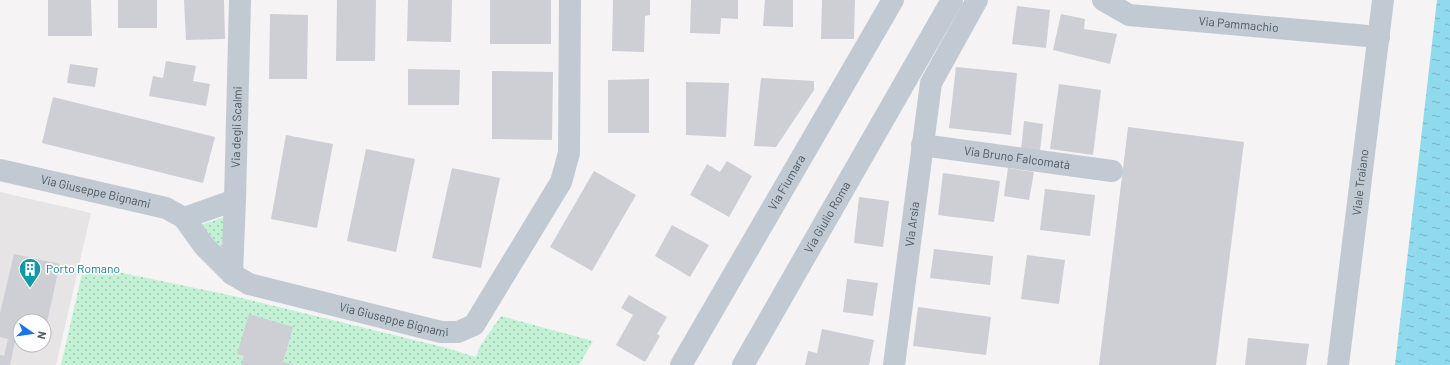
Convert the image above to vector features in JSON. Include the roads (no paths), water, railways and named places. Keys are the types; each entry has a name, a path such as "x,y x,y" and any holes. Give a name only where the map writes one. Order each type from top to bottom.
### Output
{"street":[{"name":"Via degli Scalmi","path":"232,274 240,0"},
{"name":"Via Giuseppe Bignami","path":"0,170 166,208 184,218 204,246 232,274 249,284 441,332 458,332 474,325 561,182 568,153 570,0"},
{"name":"Via Fiumara","path":"681,365 893,0"},
{"path":"931,83 911,70 952,0"},
{"name":"Via Arsia","path":"894,365 931,83 977,0"},
{"name":"Via Pammachio","path":"1103,0 1129,16 1379,37"},
{"name":"Viale Traiano","path":"1338,365 1383,0"},
{"name":"Via Giulio Roma","path":"743,365 911,70"},
{"name":"Via Bruno Falcomatà","path":"922,145 1112,171"},
{"path":"184,218 235,200"}],"water":[{"path":"1437,0 1450,0 1450,365 1395,365"}],"place":[{"name":"Porto Romano","path":"30,288"}]}
